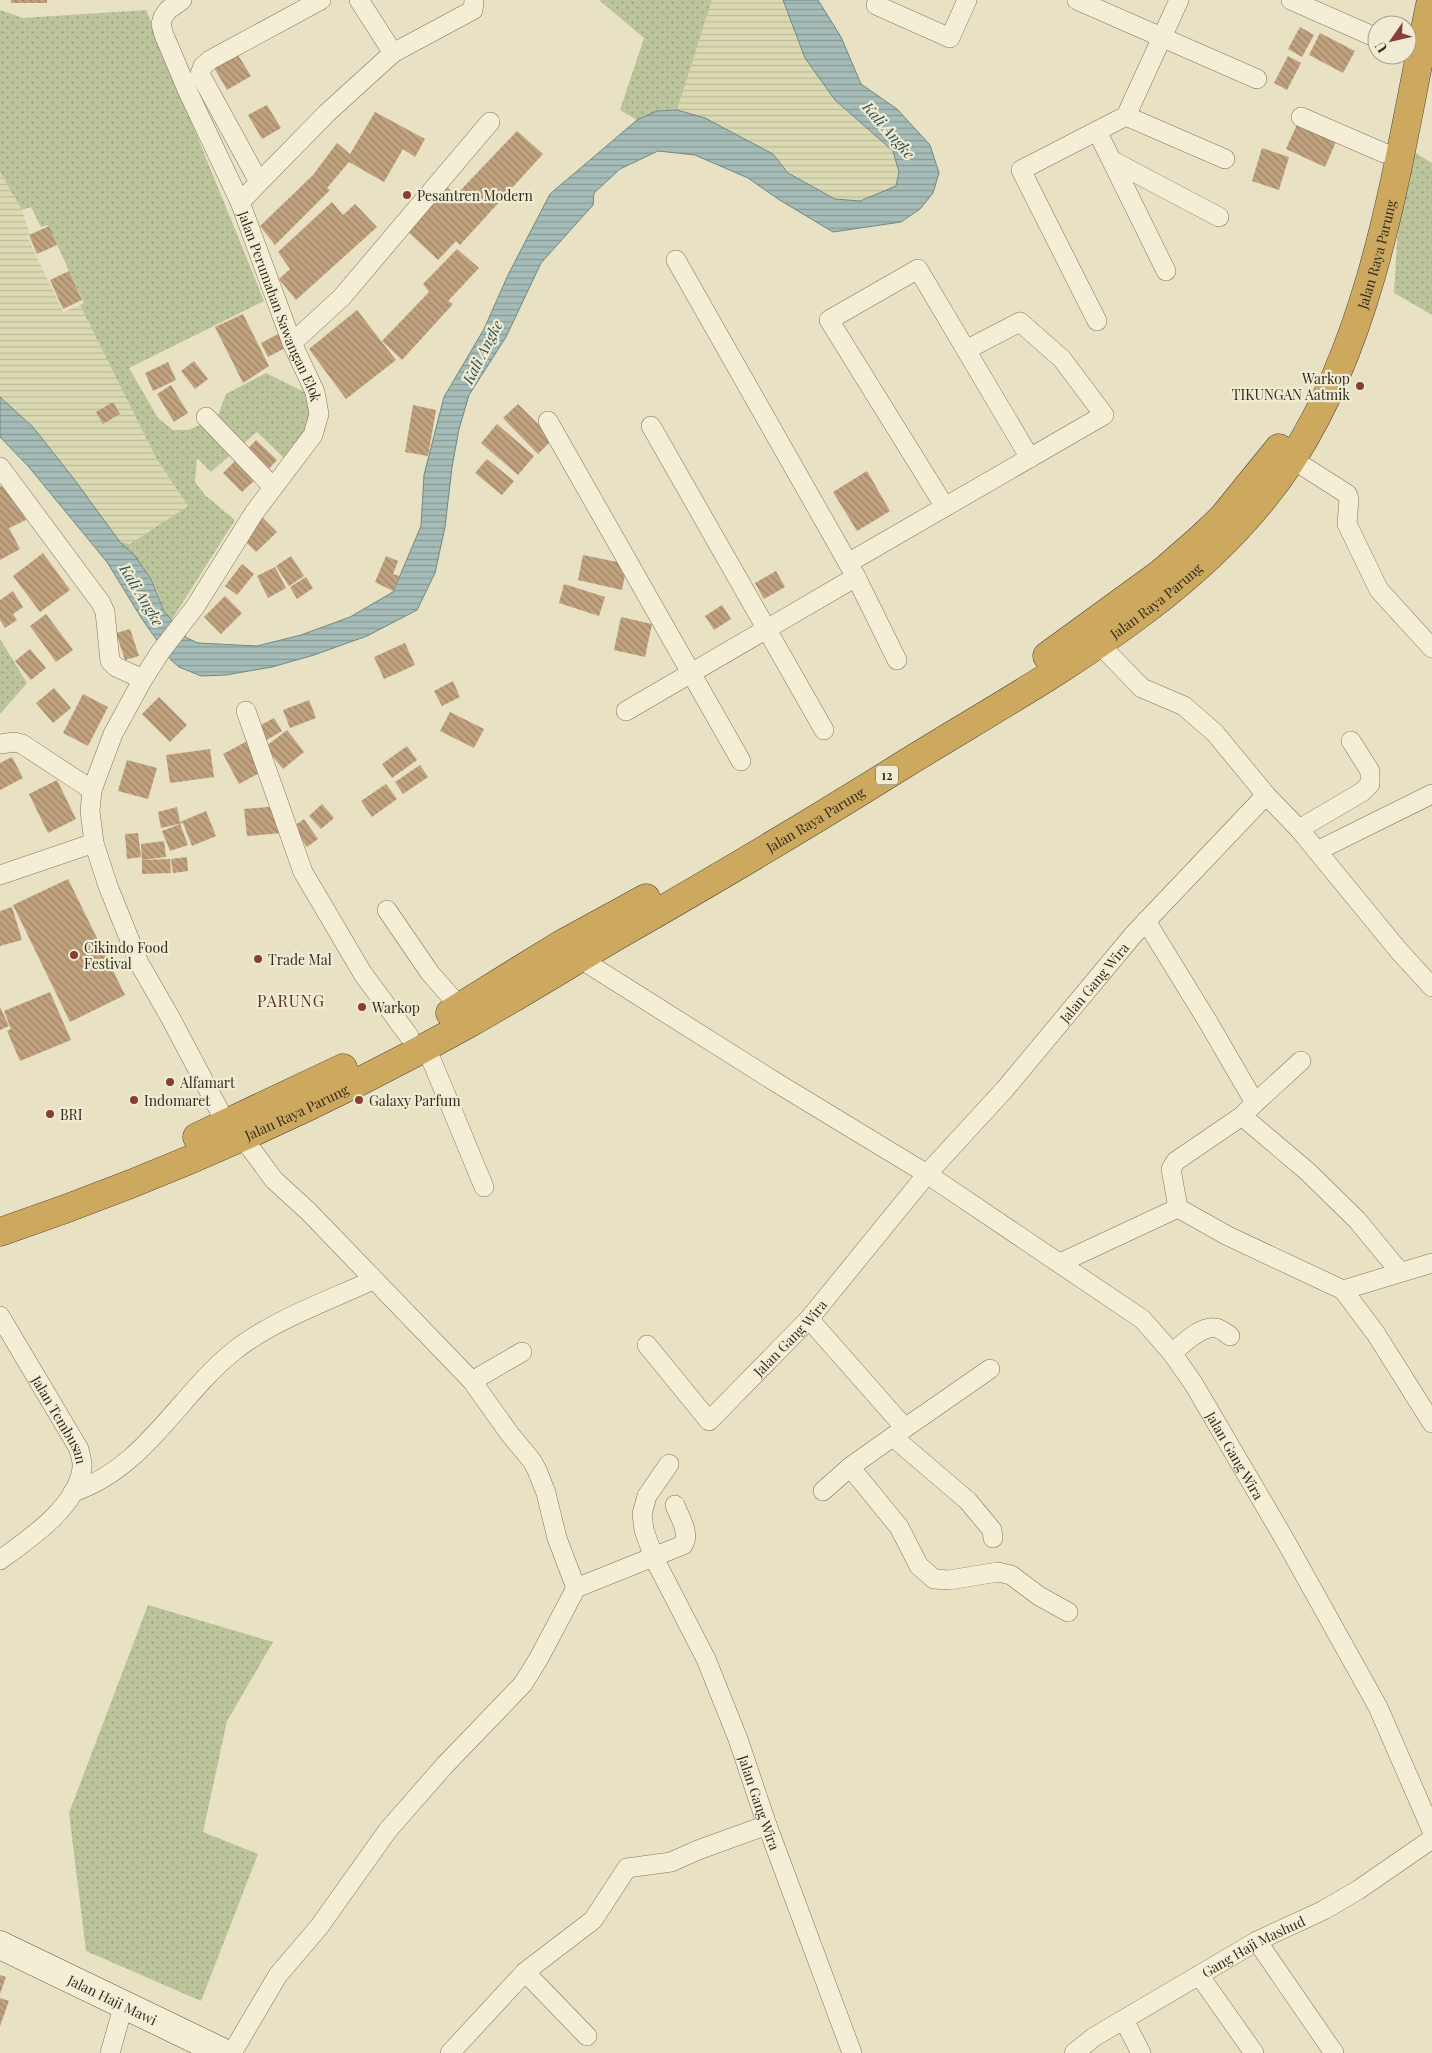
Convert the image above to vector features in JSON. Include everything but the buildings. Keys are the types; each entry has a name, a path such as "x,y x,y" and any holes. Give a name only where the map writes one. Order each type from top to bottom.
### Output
{"highway":[{"path":"1410,15 1413,0"},
{"name":"Jalan Raya Parung","path":"0,1232 142,1180 235,1131 418,1041 471,1023 569,952 694,872 825,795 1056,651 1190,574 1234,532 1264,499 1292,459 1321,410 1339,370 1374,263 1394,184 1415,66 1431,0"},
{"name":"Jalan Raya Parung","path":"418,1041 460,1007 569,952 831,810 1099,644 1161,573 1223,517 1292,432 1320,380 1337,339 1384,153 1415,66"},
{"name":"Jalan Raya Parung","path":"0,1214 235,1131"}],"street":[{"name":"Jalan Perumahan Sawangan Elok","path":"182,0 168,10 161,24 189,94 240,202 292,343 315,392 319,414 313,435 249,520 195,607 161,651 143,679 113,734 92,790 90,811 94,843 108,886 139,962 235,1131 278,1184 308,1211 472,1382 538,1470 546,1493 557,1538 576,1588"},
{"path":"259,182 200,74 203,66 210,60 321,0"},
{"path":"359,0 393,53"},
{"path":"240,202 327,113 393,53 473,10 474,0"},
{"path":"876,5 950,38 967,0"},
{"path":"1077,0 1257,79"},
{"path":"1097,321 1022,170 1126,116 1179,0"},
{"path":"1291,0 1367,34"},
{"path":"1126,116 1225,159"},
{"path":"1301,117 1384,153"},
{"path":"292,343 342,297 490,122"},
{"path":"1097,131 1166,271"},
{"path":"1113,161 1219,217"},
{"path":"676,260 852,570 897,660"},
{"path":"945,507 829,320 918,269 1030,458"},
{"path":"626,711 766,629 945,507 1104,415 1062,360 1020,322 966,350"},
{"path":"206,417 273,487"},
{"path":"548,421 741,761"},
{"path":"650,426 824,730"},
{"path":"1292,459 1347,494 1349,499 1347,524 1379,590 1432,648"},
{"path":"0,467 100,603 104,612 110,661 116,667 143,679"},
{"path":"1099,644 1142,688 1178,702 1197,716 1230,750 1266,795 1299,829 1399,951 1432,987"},
{"path":"246,711 303,872 363,974 418,1041 484,1187"},
{"path":"1299,829 1362,792 1370,784 1370,771 1350,741"},
{"path":"0,744 14,742 22,744 92,790"},
{"path":"1317,851 1432,794"},
{"name":"Jalan Gang Wira","path":"647,1345 709,1421 809,1319 927,1174 1005,1089 1089,986 1146,921 1266,795"},
{"path":"0,875 94,843"},
{"path":"387,910 430,972 460,1007"},
{"path":"1146,921 1208,1022 1248,1110 1357,1220 1400,1272"},
{"name":"Jalan Gang Wira","path":"569,952 927,1174 1142,1319 1172,1353 1193,1383 1285,1540 1378,1707 1432,1831"},
{"path":"1178,1208 1171,1170 1176,1161 1248,1110 1301,1061"},
{"path":"1060,1263 1178,1208"},
{"path":"1178,1208 1228,1236 1343,1290 1376,1334 1432,1424"},
{"path":"1343,1290 1432,1262"},
{"path":"73,1492 92,1486 126,1462 148,1441 203,1379 235,1350 266,1330 373,1280"},
{"name":"Jalan Tembusan","path":"0,1316 79,1449 82,1467 73,1492 44,1527 0,1560"},
{"path":"809,1319 899,1432 968,1501 992,1530 993,1538"},
{"path":"1172,1353 1208,1329 1216,1328 1230,1336"},
{"path":"472,1382 522,1352"},
{"path":"823,1491 850,1467 990,1369"},
{"name":"Jalan Gang Wira","path":"669,1464 647,1496 642,1514 644,1530 654,1558 706,1659 738,1739 767,1826 852,2053"},
{"path":"850,1467 899,1527 919,1566 934,1579 949,1580 998,1572 1011,1575 1039,1596 1068,1612"},
{"path":"232,2053 278,1975 319,1928 388,1830 445,1765 523,1684 576,1588 683,1545 686,1541 686,1534 675,1505"},
{"path":"450,2053 525,1972 593,1920 627,1868 671,1862 722,1841 767,1826"},
{"name":"Gang Haji Mashud","path":"1074,2053 1094,2037 1199,1975 1257,1942 1324,1910 1358,1890 1432,1839"},
{"path":"1257,1942 1334,2053"},
{"name":"Jalan Haji Mawi","path":"0,1945 224,2053"},
{"path":"525,1972 587,2036"},
{"path":"1199,1975 1254,2053"},
{"path":"110,2053 124,2004"},
{"path":"1124,2020 1141,2053"}],"shaded area":[{"path":"712,0 783,0 835,100 893,151 899,172 896,186 860,201 835,199 788,173 773,154 705,118 677,110"},
{"path":"0,172 22,210 30,234 27,236 63,312 80,305 156,458 188,506 130,544 120,542 34,427 0,397"}],"green space":[{"path":"599,0 712,0 677,110 657,111 637,120 620,110 644,38"},
{"path":"0,10 23,18 146,10 264,301 129,368 158,418 173,430 188,430 217,418 226,394 266,373 304,392 313,419 284,458 257,432 211,472 197,458 195,482 205,495 235,520 171,621 151,578 120,542 130,544 188,506 156,458 80,305 84,303 48,225 41,227 31,207 22,210 0,172"},
{"path":"1403,145 1432,163 1432,315 1394,293"},
{"path":"0,639 27,683 0,714"},
{"path":"148,1605 273,1642 227,1721 203,1832 258,1854 201,2001 86,1951 69,1813"}],"water":[{"name":"Kali Angke","path":"783,0 818,0 841,37 861,84 897,109 930,145 939,173 933,193 920,209 901,222 833,232 778,199 748,178 695,155 658,151 620,169 594,193 593,205 541,263 506,337 469,395 459,429 452,467 445,527 435,573 417,610 367,636 314,655 272,667 226,675 201,676 179,667 171,660 142,619 107,562 28,466 0,437 0,397 33,427 120,542 135,556 151,579 164,611 187,638 198,643 257,646 301,635 350,617 393,592 421,526 424,475 444,397 484,329 508,275 550,194 637,120 657,111 677,110 705,118 773,154 788,173 835,199 860,201 896,186 899,172 893,151 835,100 805,58"}],"place":[{"name":"Pesantren Modern","path":"407,195"},
{"name":"Warkop TIKUNGAN Aatmik","path":"1360,386"},
{"name":"Cikindo Food Festival","path":"74,955"},
{"name":"Trade Mal","path":"258,959"},
{"name":"Warkop","path":"362,1007"},
{"name":"Alfamart","path":"170,1082"},
{"name":"Indomaret","path":"134,1100"},
{"name":"Galaxy Parfum","path":"359,1100"},
{"name":"BRI","path":"50,1114"}],"district":[{"name":"PARUNG","path":"291,1000"}]}
